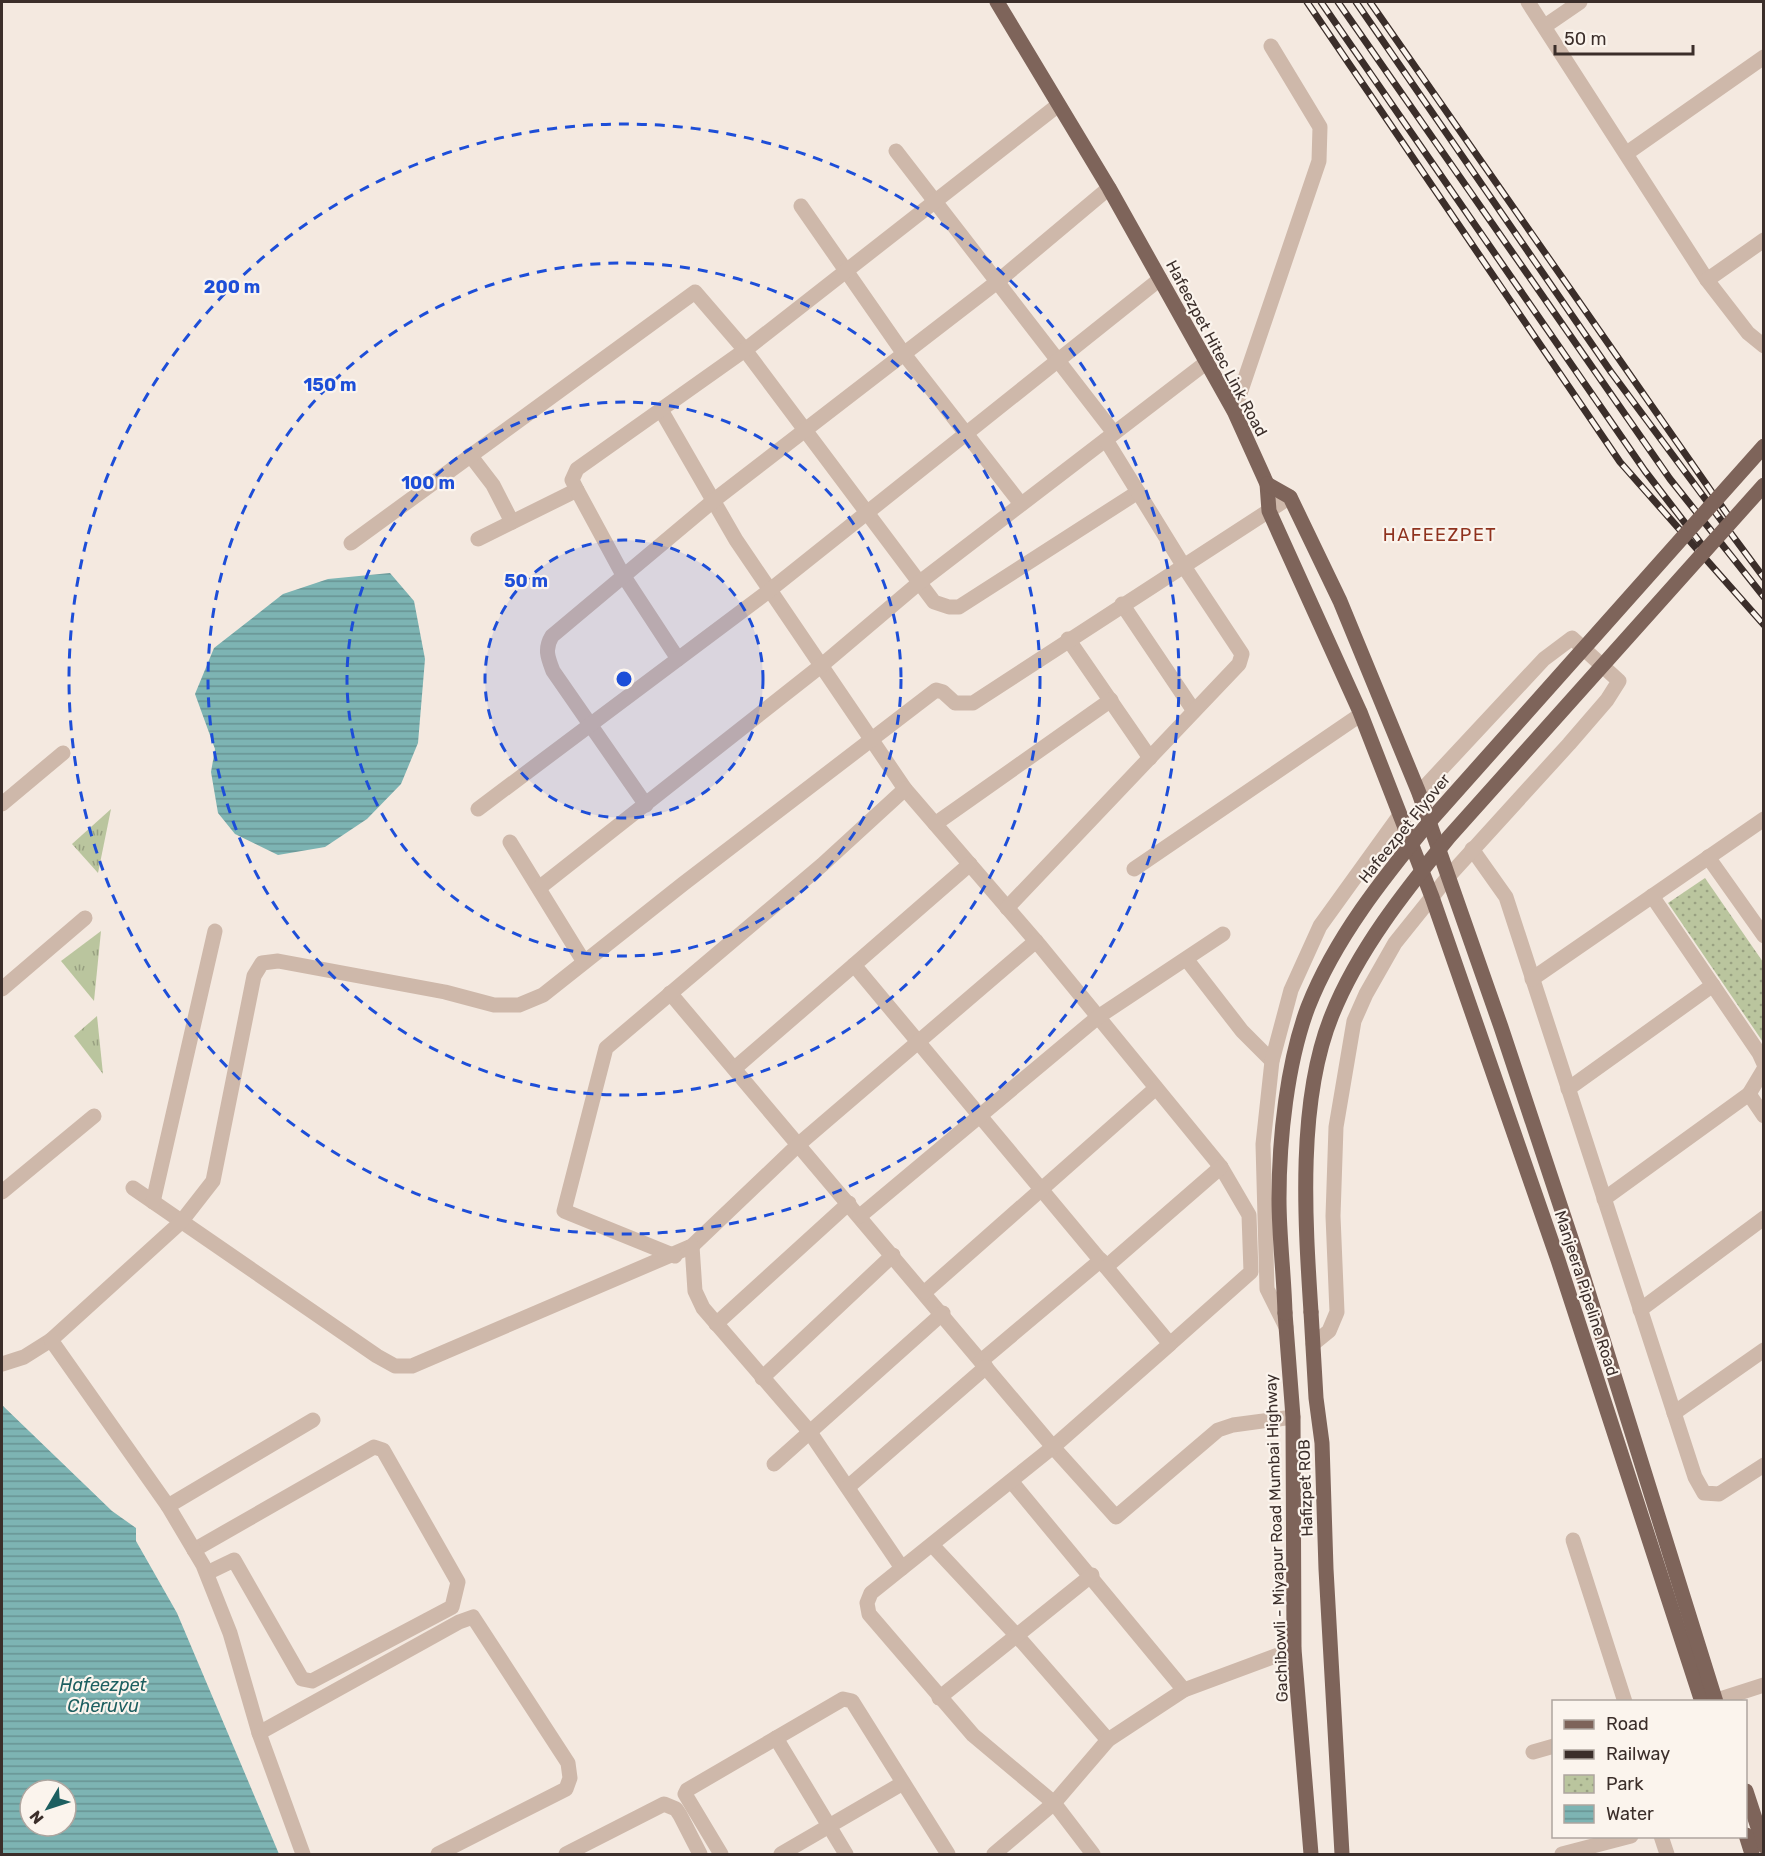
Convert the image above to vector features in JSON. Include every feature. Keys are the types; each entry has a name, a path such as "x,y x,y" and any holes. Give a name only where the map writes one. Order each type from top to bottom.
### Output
{"main road":[{"name":"Hafeezpet Hitec Link Road","path":"997,2 1109,188 1234,411 1267,484 1269,511 1360,712 1432,897"},
{"name":"Hafeezpet Flyover","path":"1286,1320 1279,1198 1285,1113 1296,1048 1309,1006 1333,957 1387,874 1430,821 1764,446"},
{"path":"1267,484 1290,496"},
{"path":"1313,1344 1304,1199 1310,1116 1320,1053 1332,1015 1354,970 1407,889 1449,837 1668,589 1764,485"},
{"name":"Manjeera Pipeline Road","path":"1290,496 1340,601 1419,792 1558,1200 1711,1700"},
{"name":"Manjeera Pipeline Road","path":"1432,897 1711,1700"},
{"path":"1540,1208 1558,1200"},
{"name":"Gachibowli - Miyapur Road Mumbai Highway","path":"1286,1320 1293,1417 1294,1649 1311,1854"},
{"name":"Hafizpet ROB","path":"1313,1344 1322,1443 1329,1631 1342,1854"},
{"path":"1747,1794 1764,1846"},
{"path":"1747,1838 1752,1854"}],"street":[{"path":"1528,2 1707,280 1748,333 1764,346"},
{"path":"1545,26 1580,2"},
{"path":"1234,411 1319,162 1320,127 1271,46"},
{"path":"1627,153 1764,57"},
{"path":"678,659 623,575 577,490 572,480 577,470 746,350 1057,105"},
{"path":"896,151 1058,360 1110,436 1138,492 1242,654 1239,664 1008,908"},
{"path":"646,805 553,672 547,655 547,644 552,636 713,501 997,282 1109,188"},
{"path":"801,206 904,354 1021,504"},
{"path":"1707,280 1764,240"},
{"path":"478,809 770,590 1160,279"},
{"path":"351,543 695,292 746,350 934,602 949,608 959,607 1138,492"},
{"path":"539,888 822,665 920,582 1207,362"},
{"path":"661,411 713,501 770,590 905,789 1036,941 1221,1167 1249,1215 1251,1272 1053,1447 933,1546 871,1593 867,1603 869,1614 939,1698 973,1735 1054,1803 1093,1854"},
{"path":"470,455 494,485 512,522"},
{"path":"478,539 577,490"},
{"path":"2,1364 24,1357 51,1340 181,1222 213,1180 254,976 262,963 278,961 445,992 494,1005 519,1005 543,995 683,884 873,741 936,690 943,692 955,703 973,703 1290,496"},
{"path":"1122,604 1194,711"},
{"path":"1313,1344 1329,1331 1337,1312 1332,1216 1336,1127 1354,1021 1395,943 1472,849 1607,700 1619,681 1572,638 1544,659 1419,792"},
{"path":"1068,639 1150,758"},
{"path":"935,824 1111,700"},
{"path":"1134,869 1360,715 1360,712"},
{"path":"2,804 63,753"},
{"path":"675,1256 564,1212 606,1048 822,864 905,789"},
{"path":"1286,1320 1267,1290 1263,1144 1272,1061 1291,990 1320,926 1400,815"},
{"path":"1532,979 1764,819"},
{"path":"510,842 584,962"},
{"path":"1472,849 1506,897 1695,1477 1704,1493 1719,1494 1764,1465"},
{"path":"1708,857 1764,936"},
{"path":"735,1068 970,864"},
{"path":"1652,896 1759,1053 1764,1064"},
{"path":"2,989 85,918"},
{"path":"153,1202 216,931"},
{"path":"860,1216 1098,1017 1223,934"},
{"path":"133,1188 395,1366 412,1366 675,1256 692,1246 799,1144 1036,941"},
{"path":"1187,960 1242,1031 1272,1061"},
{"path":"854,965 1170,1344"},
{"path":"1568,1089 1713,985"},
{"path":"670,993 925,1292 1053,1447 1116,1517 1218,1430 1233,1425 1293,1417"},
{"path":"1604,1199 1749,1094 1764,1069"},
{"path":"925,1292 1156,1088"},
{"path":"1749,1094 1764,1116"},
{"path":"2,1192 94,1116"},
{"path":"848,1487 984,1364 1221,1167"},
{"path":"716,1324 849,1203"},
{"path":"1640,1310 1764,1218"},
{"path":"692,1246 695,1291 703,1308 809,1431 902,1568"},
{"path":"762,1378 893,1255"},
{"path":"774,1464 942,1313"},
{"path":"51,1340 168,1506 207,1574 230,1633 259,1733 303,1854"},
{"path":"1674,1413 1764,1350"},
{"path":"168,1506 313,1420"},
{"path":"194,1550 374,1448 383,1450 458,1582 452,1606 312,1681 302,1679 234,1560 207,1574"},
{"path":"1011,1480 1092,1575 1184,1690"},
{"path":"1573,1540 1625,1700"},
{"path":"933,1546 1018,1636 1108,1740"},
{"path":"939,1698 1092,1575"},
{"path":"259,1733 459,1622 473,1617 568,1763 570,1778 566,1789 438,1854"},
{"path":"994,1854 1054,1803 1108,1740 1184,1690 1294,1649"},
{"path":"1714,1700 1764,1685"},
{"path":"721,1854 685,1794 687,1790 843,1699 852,1701 948,1854"},
{"path":"776,1738 846,1854"},
{"path":"1533,1752 1552,1747"},
{"path":"782,1854 903,1783"},
{"path":"566,1854 664,1804 676,1809 700,1854"},
{"path":"1562,1854 1623,1838"},
{"path":"1662,1838 1667,1854"}],"green space":[{"path":"111,809 98,873 72,844"},
{"path":"1705,878 1763,962 1763,1042 1668,903"},
{"path":"101,931 94,1001 61,961"},
{"path":"97,1016 103,1074 74,1036"}],"water":[{"path":"390,573 414,601 425,659 418,743 401,784 367,819 325,847 278,855 235,834 218,813 211,772 215,749 195,694 214,648 283,594 328,579"},
{"name":"Hafeezpet Cheruvu","path":"2,1405 112,1511 136,1528 136,1541 177,1613 279,1854 2,1854"}],"railway":[{"path":"1307,2 1620,462 1764,625"},
{"path":"1321,2 1645,471 1702,545"},
{"path":"1338,2 1670,479 1764,597"},
{"path":"1356,2 1611,372 1764,578"},
{"path":"1370,2 1732,521"}],"district":[{"name":"HAFEEZPET","path":"1440,535"}]}
